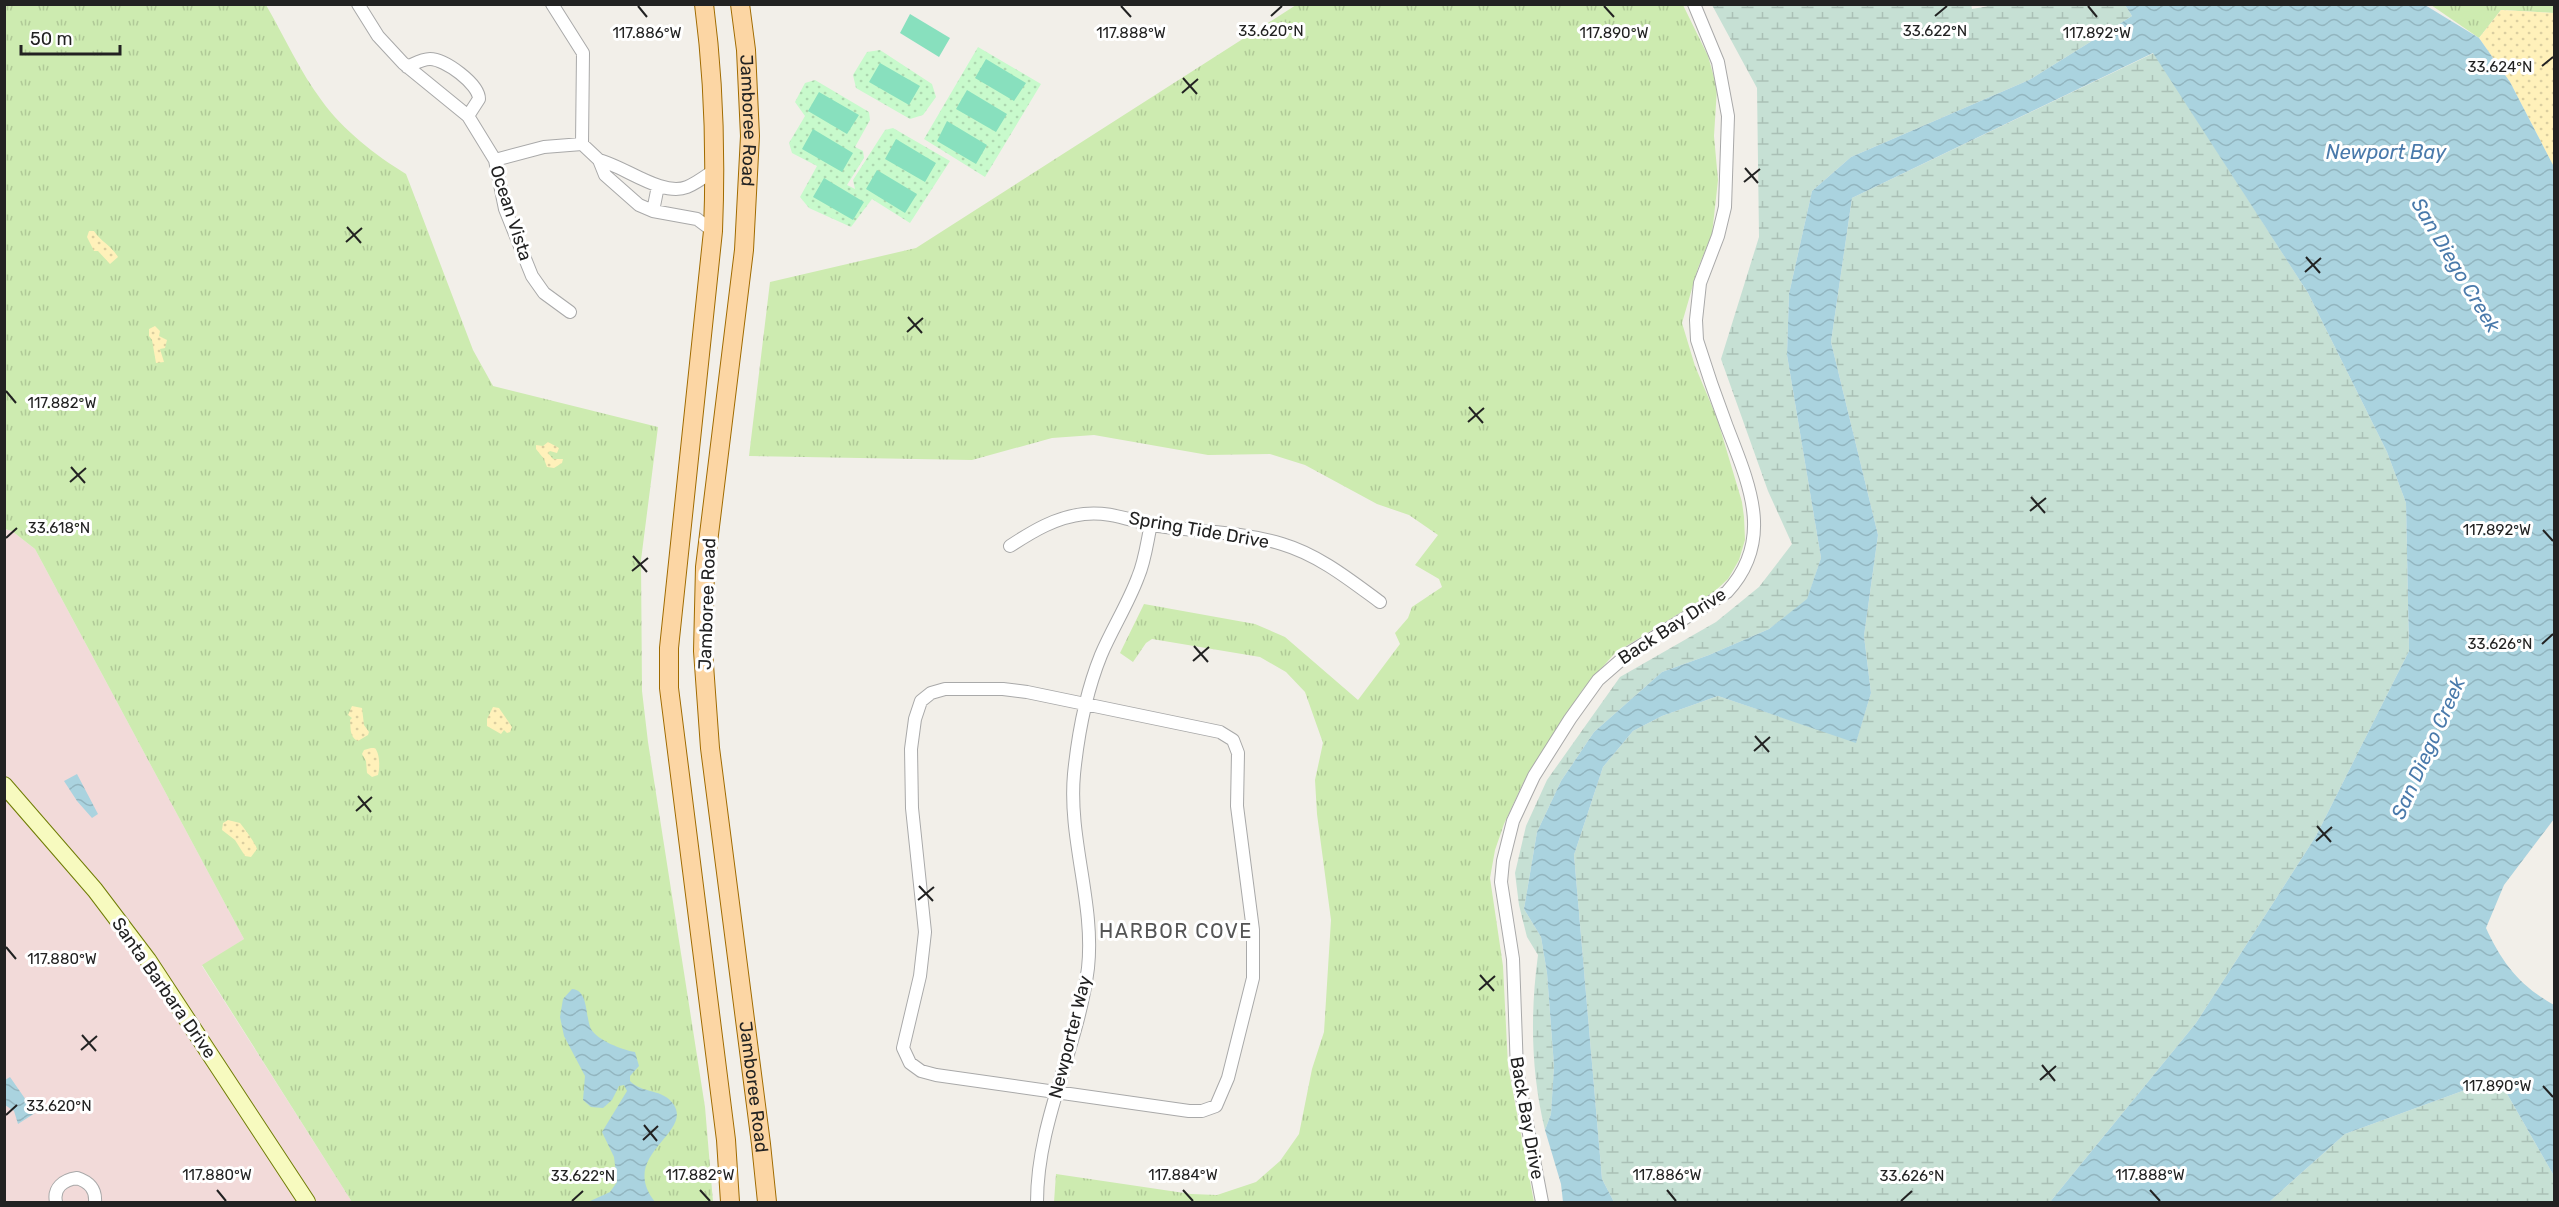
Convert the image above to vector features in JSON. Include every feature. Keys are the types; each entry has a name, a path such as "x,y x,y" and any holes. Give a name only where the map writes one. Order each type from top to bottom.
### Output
{"main road":[{"name":"Jamboree Road","path":"704,4 716,169 713,231 669,648 669,688 726,1140 730,1203"},
{"name":"Jamboree Road","path":"740,4 746,50 750,136 744,250 705,567 703,651 710,748 761,1144 766,1203"},
{"name":"Santa Barbara Drive","path":"4,785 95,890 148,960 307,1203"}],"street":[{"name":"Ocean Vista","path":"358,4 378,36 407,67 468,116 495,160 505,209 532,276 544,293 570,312"},
{"path":"552,4 583,53 582,144 599,160 605,175 639,205 653,211 697,219 713,231"},
{"name":"Back Bay Drive","path":"1542,1203 1517,1071 1513,959 1501,882 1505,852 1513,821 1534,776 1598,680 1629,653 1716,601 1727,592 1743,571 1752,544 1755,517 1750,488 1696,340 1696,311 1700,283 1718,236 1725,207 1728,116 1718,62 1694,4"},
{"path":"407,67 427,58 435,59 443,62 475,85 479,99 468,116"},
{"path":"495,160 544,147 582,144"},
{"path":"599,160 615,164 658,186 686,188 716,169"},
{"path":"653,211 658,186"},
{"name":"Spring Tide Drive","path":"1010,546 1057,519 1086,513 1112,514 1151,524 1283,544 1314,557 1380,602"},
{"name":"Newporter Way","path":"1036,1203 1043,1146 1074,1033 1088,968 1088,916 1073,800 1074,774 1085,706 1101,655 1139,576 1151,524"},
{"path":"945,688 1003,688 1220,732 1233,740 1238,753 1237,806 1253,930 1253,978 1228,1078 1216,1106 1202,1111 1189,1111 1056,1092 921,1071 910,1063 903,1048 920,976 925,932 912,808 911,749 915,719 921,701 931,693 945,688"},
{"path":"56,1203 57,1189 62,1183 77,1178 91,1185 95,1192 95,1203"}],"shaded area":[{"path":"4,529 12,531 35,549 244,939 202,966 352,1202 5,1202"}],"green space":[{"path":"1971,4 1972,9 2000,4 2125,5 2132,16 2029,80 1851,157 1812,191 1789,294 1787,355 1821,558 1807,600 1769,629 1662,672 1594,732 1561,781 1537,832 1524,909 1541,937 1547,973 1554,1066 1551,1114 1545,1130 1540,1109 1533,1043 1538,955 1527,937 1519,905 1515,873 1526,826 1547,780 1620,677 1716,622 1759,587 1792,544 1768,491 1721,359 1759,237 1757,88 1712,5"},
{"path":"4,5 266,5 306,78 330,112 360,141 406,174 473,350 493,386 658,427 641,560 642,691 705,1107 713,1202 352,1202 202,965 244,939 35,549 12,531 5,529"},
{"path":"1296,5 1683,5 1708,56 1717,88 1714,136 1718,180 1712,234 1698,268 1682,323 1695,366 1717,418 1742,502 1745,540 1739,560 1728,579 1714,592 1615,653 1583,689 1524,781 1495,850 1490,878 1503,966 1508,1066 1534,1202 1054,1202 1056,1174 1191,1194 1217,1195 1256,1182 1280,1161 1299,1134 1312,1069 1324,1032 1331,920 1317,814 1315,780 1323,743 1305,692 1286,672 1260,657 1152,639 1146,643 1133,662 1120,653 1144,604 1255,624 1285,637 1358,700 1400,644 1395,633 1408,618 1412,607 1442,587 1439,579 1415,565 1438,535 1409,515 1377,504 1305,465 1270,454 1208,455 1094,435 1052,438 972,460 749,456 770,282 916,248"},
{"path":"2431,5 2554,5 2554,13 2501,10 2479,38"},
{"path":"910,14 950,38 939,57 900,33"},
{"path":"978,47 1041,84 985,177 924,139"},
{"path":"880,50 932,84 936,97 923,115 910,119 856,88 853,75 867,52"},
{"path":"2154,53 2308,293 2387,452 2406,503 2409,651 2316,836 2196,1023 2050,1202 1614,1202 1602,1179 1574,855 1603,767 1633,731 1662,716 1718,696 1856,742 1871,693 1864,636 1878,535 1831,342 1852,198"},
{"path":"986,59 1026,83 1014,101 975,78"},
{"path":"880,63 920,86 909,105 869,82"},
{"path":"815,80 869,112 870,120 855,147 863,151 864,158 847,185 855,189 853,180 885,130 893,128 950,161 910,223 872,199 851,227 809,208 800,197 817,166 792,153 789,143 805,116 795,102 805,83"},
{"path":"967,90 1007,114 996,132 956,109"},
{"path":"819,92 859,115 847,134 808,111"},
{"path":"947,121 987,145 976,164 937,141"},
{"path":"813,129 853,153 842,172 802,149"},
{"path":"896,139 936,163 925,182 885,159"},
{"path":"877,170 917,194 905,213 866,189"},
{"path":"824,178 864,202 853,220 813,197"},
{"path":"2476,1086 2506,1092 2554,1176 2554,1202 2269,1202 2345,1134"}],"sand":[{"path":"2501,10 2554,13 2554,167 2510,82 2479,38"},
{"path":"89,231 94,231 118,257 110,264 98,251 94,251 87,237"},
{"path":"155,326 160,331 159,336 167,340 165,348 160,349 164,362 156,363 152,340 149,336 149,329"},
{"path":"548,442 559,448 557,453 550,451 548,453 553,459 563,459 562,463 554,468 547,467 536,449 536,445 543,446"},
{"path":"352,706 362,708 364,725 369,732 358,741 352,734 350,720 352,718 348,715"},
{"path":"493,707 499,708 512,727 510,732 507,733 504,730 501,734 487,726 487,719"},
{"path":"371,748 377,751 379,761 378,775 372,777 367,773 366,761 362,754 364,750"},
{"path":"228,820 240,823 252,840 257,849 251,857 245,856 235,840 222,830 223,823"}],"water":[{"name":"Newport Bay","path":"2125,5 2425,5 2479,38 2510,82 2554,167 2554,819 2504,885 2486,928 2513,972 2531,990 2554,1005 2554,1176 2506,1092 2476,1086 2345,1134 2269,1202 2050,1202 2196,1023 2316,836 2409,651 2406,503 2387,452 2308,293 2153,53 1852,198 1831,342 1878,535 1864,636 1871,693 1856,743 1718,696 1662,716 1633,731 1603,767 1574,855 1602,1179 1614,1202 1563,1202 1561,1184 1545,1130 1551,1114 1554,1066 1547,973 1541,937 1524,909 1537,832 1561,781 1594,732 1662,672 1769,629 1807,599 1821,558 1787,355 1789,294 1812,191 1851,157 2029,80 2132,16"},
{"path":"77,774 98,814 92,818 64,781"},
{"path":"572,989 581,994 584,999 589,1024 594,1033 610,1044 635,1052 639,1066 630,1076 630,1081 640,1088 664,1096 674,1105 677,1116 673,1126 649,1158 645,1171 646,1186 655,1202 588,1202 610,1192 617,1182 614,1157 602,1132 627,1091 624,1085 619,1086 612,1100 603,1108 591,1107 583,1100 585,1076 564,1036 560,1017 563,999"},
{"path":"10,1077 35,1113 18,1124 14,1111 5,1105 5,1080"}],"district":[{"name":"HARBOR COVE","path":"1176,931"}],"water label":[{"name":"San Diego Creek","path":"2456,265"},
{"name":"San Diego Creek","path":"2428,748"}]}
